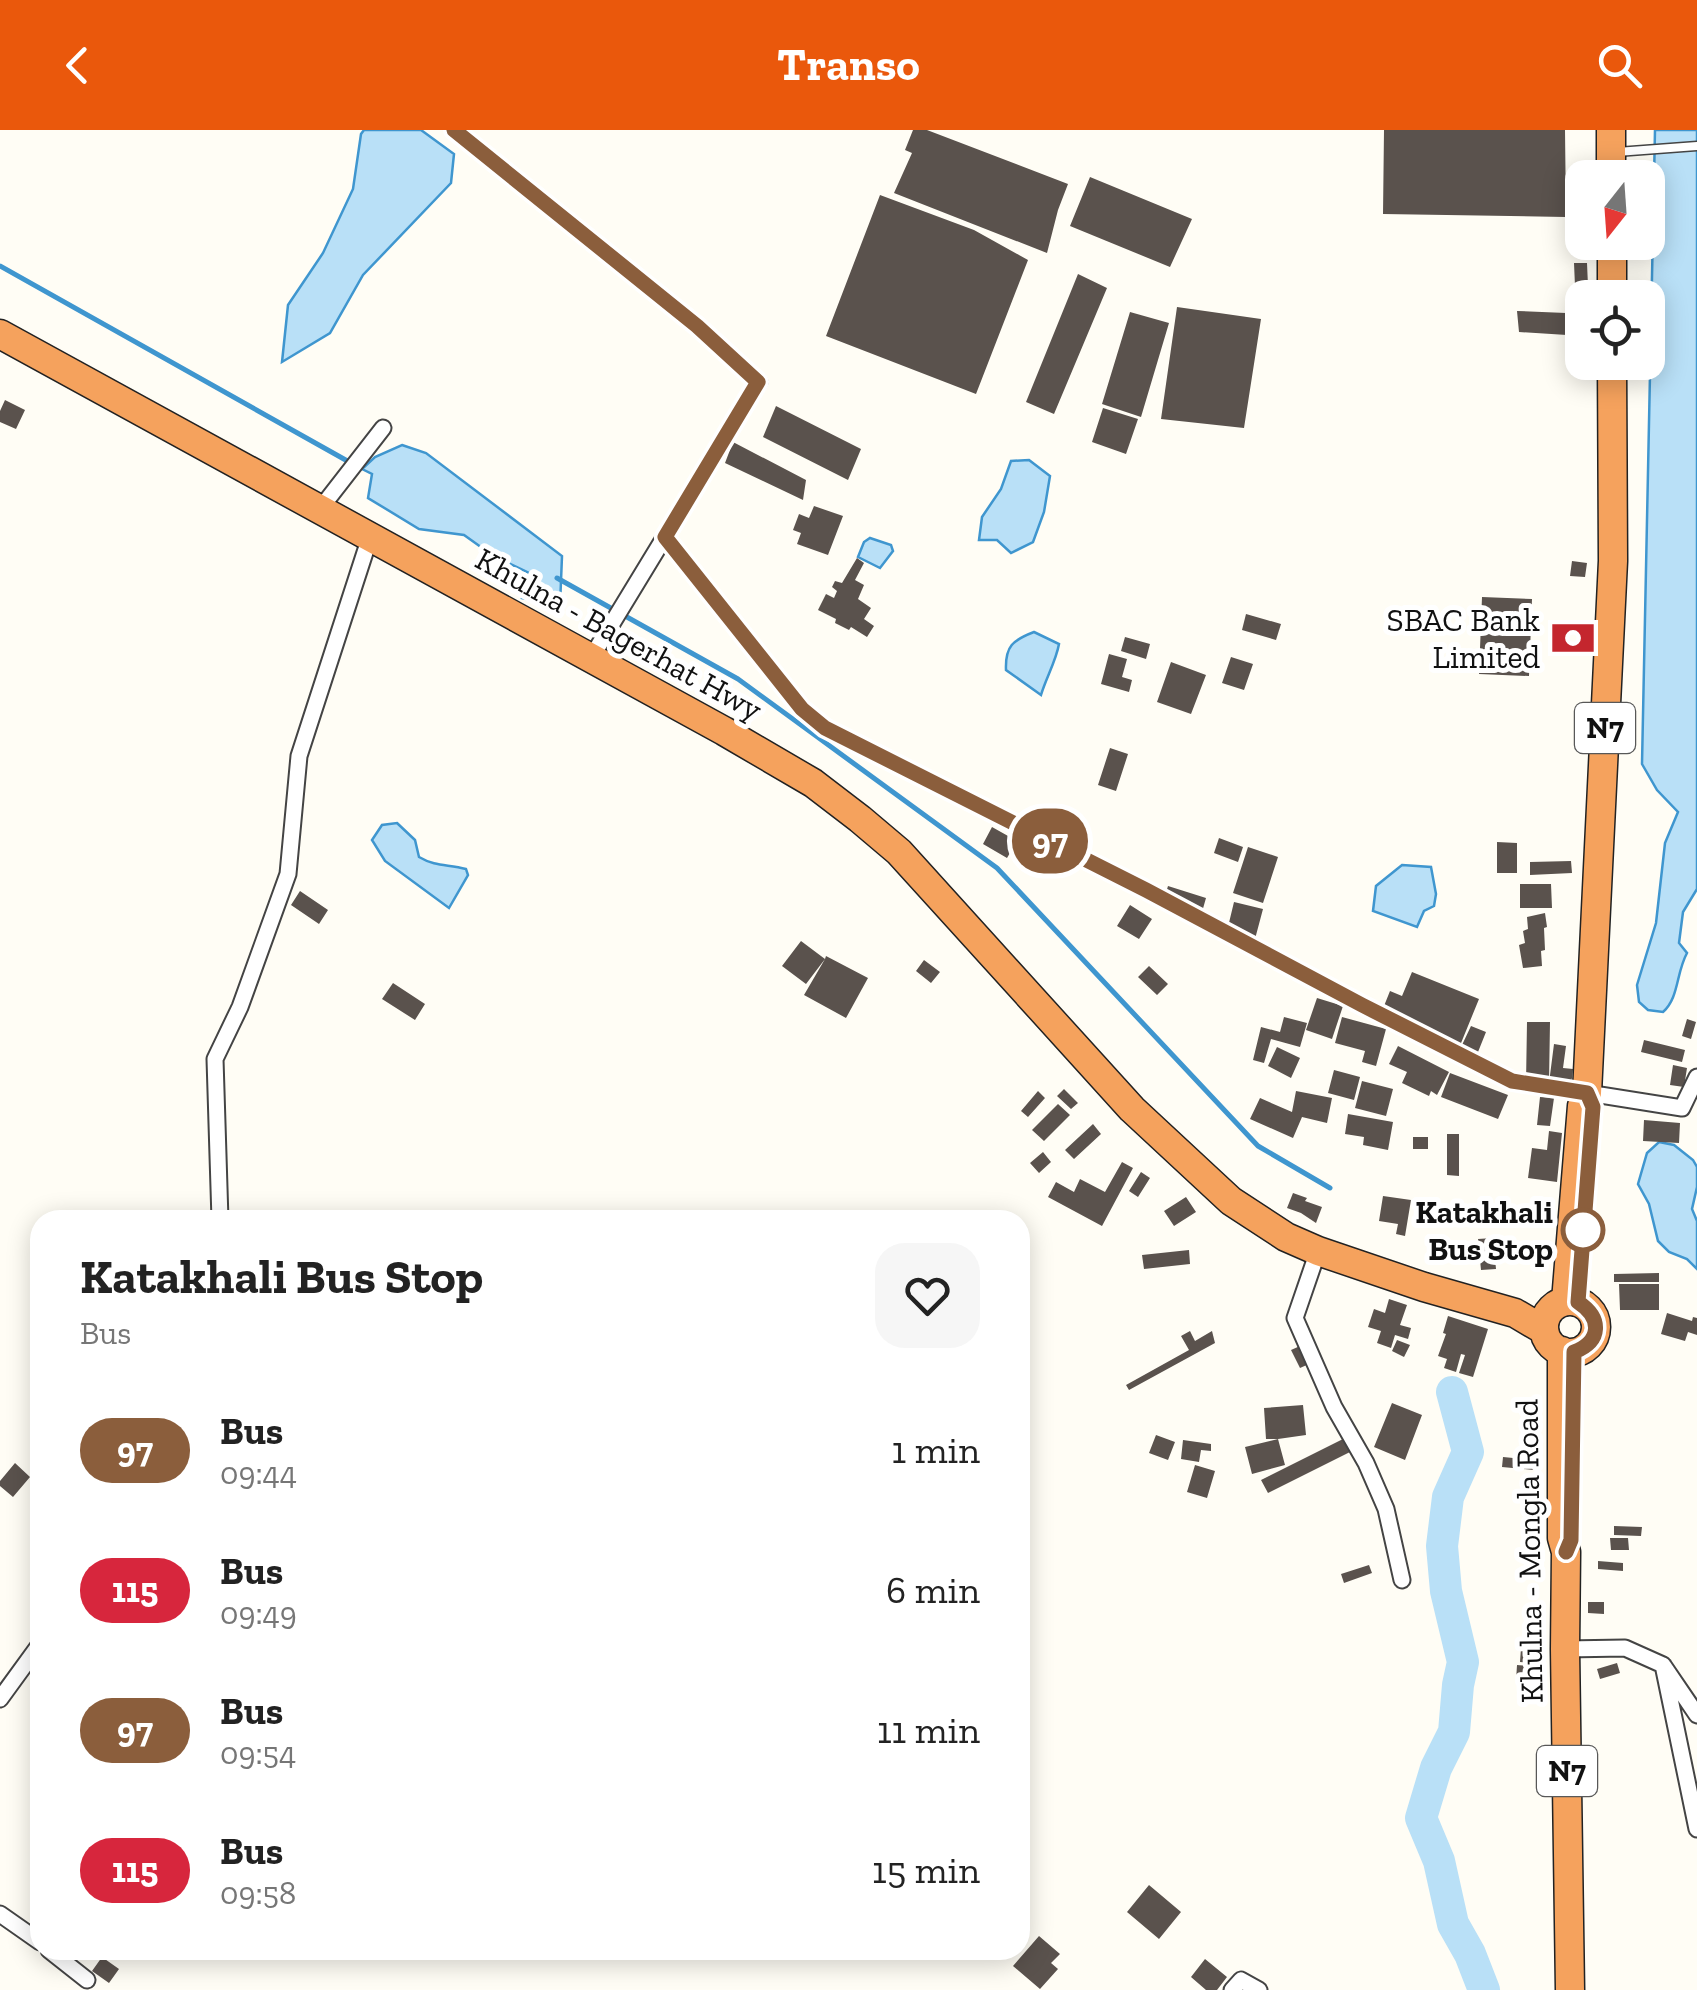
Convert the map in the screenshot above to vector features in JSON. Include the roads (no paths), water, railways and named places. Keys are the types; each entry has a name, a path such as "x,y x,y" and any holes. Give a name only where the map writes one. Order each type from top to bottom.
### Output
{"highway":[{"name":"Khulna - Bagerhat Hwy","path":"0,334 813,784 899,852 1132,1109 1231,1201 1286,1237 1318,1252 1515,1313 1559,1311"},
{"name":"N7","path":"1587,1093 1614,561 1612,380"},
{"path":"1559,1311 1588,1308 1595,1318 1596,1332 1585,1348 1568,1352 1553,1347 1546,1339 1559,1311 1582,1106 1587,1093"},
{"name":"Khulna - Mongla Road","path":"1568,1352 1562,1538 1566,1552 1570,1990"}],"street":[{"path":"454,130 697,326 758,382 591,658"},
{"path":"320,509 383,428"},
{"path":"220,1210 215,1059 240,1007 288,874 299,756 370,536"},
{"path":"665,537 802,709 825,728 1512,1081 1689,1109 1697,1077"},
{"path":"1318,1252 1295,1318 1334,1407 1366,1463 1386,1509 1402,1580"},
{"path":"1565,1648 1626,1648 1662,1665 1697,1715"},
{"path":"0,1699 30,1658"},
{"path":"1662,1665 1697,1829"},
{"path":"0,1914 30,1935"},
{"path":"62,1960 87,1980"},
{"path":"1232,1990 1241,1980 1259,1990"}],"lane":[{"path":"1611,153 1697,146"}],"water":[{"path":"364,130 421,130 454,154 451,183 363,275 330,333 282,362 288,305 323,253 353,189"},
{"path":"1655,130 1697,130 1697,889 1683,912 1679,943 1687,953 1672,1000 1663,1012 1648,1010 1639,1002 1637,985 1656,923 1665,843 1678,812 1657,790 1642,764 1650,380 1665,380 1665,280 1652,280 1652,260 1665,260 1665,160 1654,160"},
{"path":"402,445 426,453 562,556 560,606 522,598 529,573 492,555 464,535 419,529 368,498 372,474 362,469 375,457"},
{"path":"1029,460 1050,476 1044,512 1033,542 1011,553 997,540 979,540 982,517 1001,489 1011,461"},
{"path":"870,538 891,545 893,551 880,568 858,557"},
{"path":"1034,632 1059,644 1041,695 1006,670 1012,645"},
{"path":"397,823 415,840 419,857 466,869 468,875 449,908 385,861 372,840 382,825"},
{"path":"1402,865 1431,867 1434,906 1424,911 1417,927 1373,911 1376,886"},
{"path":"1659,1142 1674,1145 1697,1167 1692,1209 1697,1221 1697,1269 1658,1241 1649,1204 1638,1184 1647,1153"}],"waterway":[{"path":"0,266 351,463"},
{"path":"557,578 738,679 997,868 1258,1146 1330,1188"},
{"path":"1452,1392 1468,1452 1448,1497 1442,1546 1446,1591 1463,1662 1454,1732 1436,1768 1421,1818 1439,1861 1453,1924 1484,1990"}],"place":[{"name":"SBAC Bank Limited","path":"1573,638"},
{"name":"Katakhali Bus Stop","path":"1583,1230"}]}
